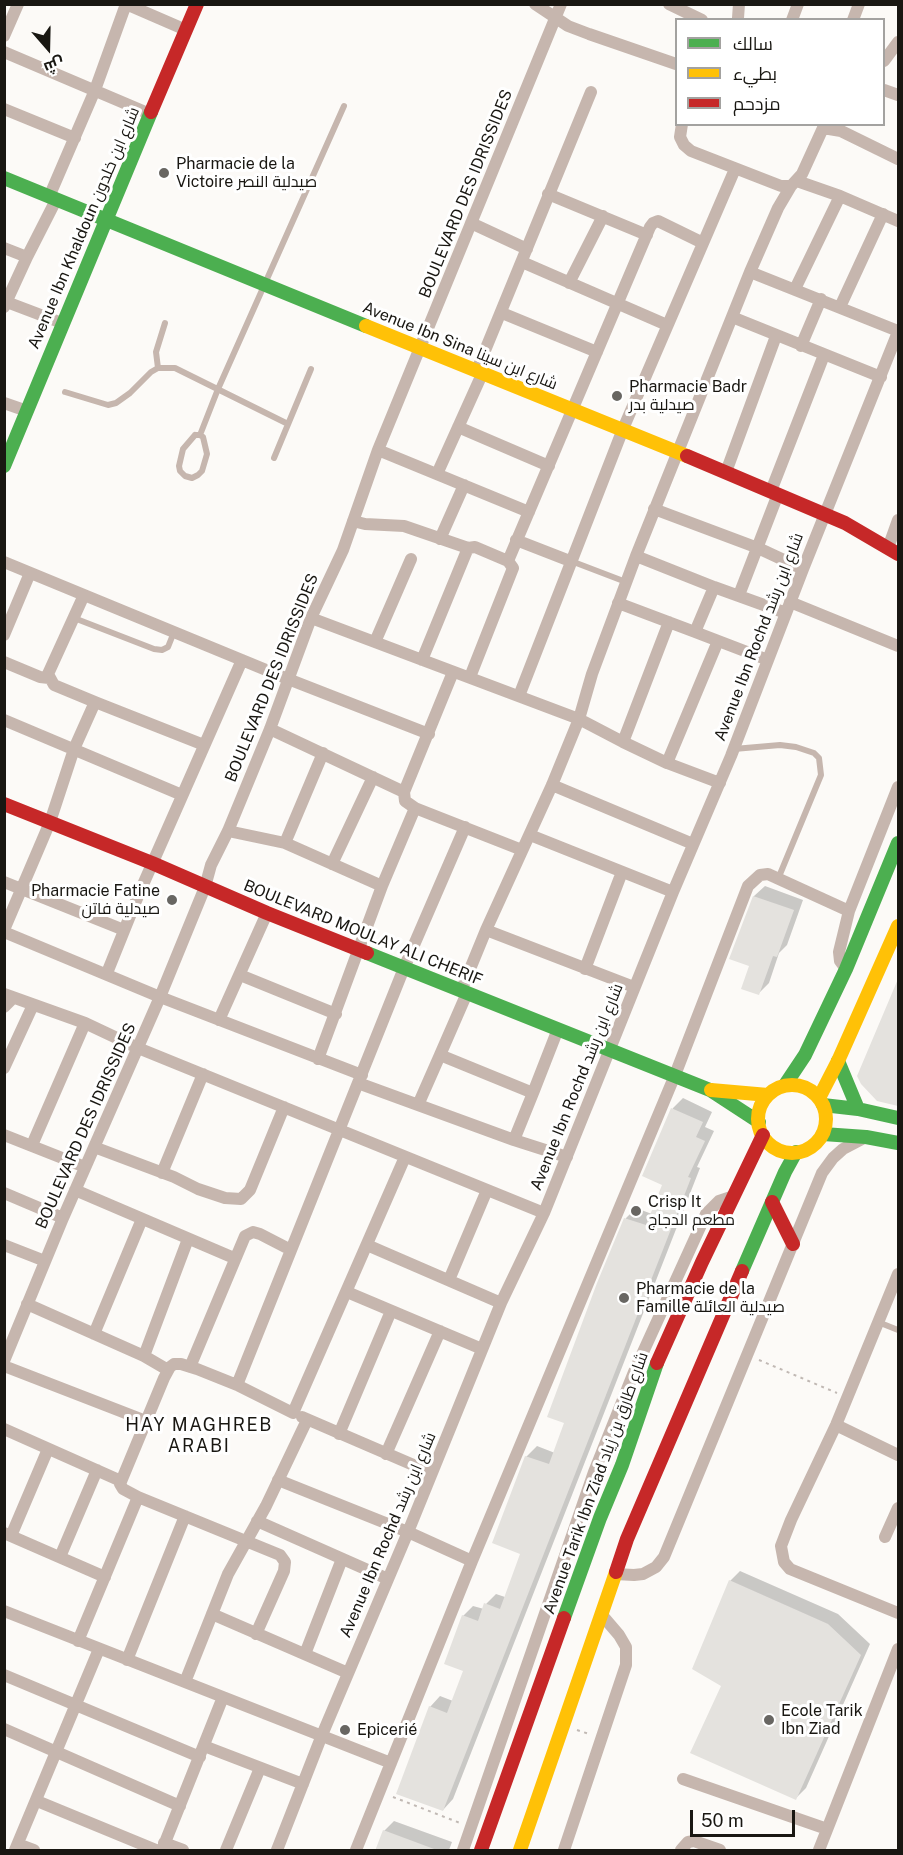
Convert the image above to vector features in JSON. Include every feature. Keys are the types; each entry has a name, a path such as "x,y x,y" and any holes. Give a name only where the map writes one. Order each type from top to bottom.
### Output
{"main road":[{"name":"Avenue Ibn Khaldoun شارع ابن خلدون","path":"4,466 197,4"},
{"name":"Avenue Ibn Sina شارع ابن سينا","path":"4,178 726,472 859,530 893,551"},
{"name":"BOULEVARD MOULAY ALI CHERIF","path":"4,804 152,863 267,913 610,1048 710,1090 761,1129"},
{"path":"785,1085 806,1055 846,969 898,843"},
{"path":"821,1102 898,926"},
{"path":"762,1094 806,1055"},
{"path":"838,1062 858,1109"},
{"path":"761,1129 775,1148 785,1152 796,1152 816,1143 823,1134 826,1124 826,1113 821,1102 806,1088 785,1085 762,1094"},
{"name":"BOULEVARD MOULAY ALI CHERIF","path":"710,1090 762,1094"},
{"name":"Avenue Tarik Ibn Ziad شارع طارق بن زياد","path":"481,1851 651,1380 734,1196 761,1129 762,1094"},
{"path":"821,1102 898,1118"},
{"path":"823,1134 866,1137 898,1143"},
{"path":"520,1851 627,1539 772,1202 796,1152"},
{"path":"772,1202 793,1244"},
{"path":"634,1372 651,1380"}],"street":[{"path":"4,36 8,20 18,4"},
{"path":"535,4 555,18 589,34 675,64"},
{"name":"BOULEVARD DES IDRISSIDES","path":"4,1361 45,1260 160,996 205,887 211,865 228,831 270,729 311,618 343,550 378,450 561,4"},
{"path":"62,323 5,303 53,198 126,5 186,30"},
{"path":"675,6 698,18"},
{"path":"885,60 898,42"},
{"path":"4,52 150,114"},
{"path":"437,474 458,427 548,194 591,92"},
{"path":"4,109 75,138"},
{"path":"682,126 680,137 691,151 773,184 794,184 840,196 898,221"},
{"path":"418,1105 440,1055 486,930 530,835 579,719 586,692 654,509 778,208 802,174 824,126 841,131 898,159"},
{"path":"519,696 622,429 735,169"},
{"path":"548,194 647,235"},
{"path":"795,289 840,196"},
{"path":"840,307 883,214"},
{"path":"569,283 603,216"},
{"path":"508,561 617,302 653,223 658,221 703,243"},
{"path":"471,223 527,249"},
{"path":"4,248 27,257"},
{"path":"522,262 667,325"},
{"path":"750,272 898,332"},
{"path":"801,346 821,299"},
{"path":"502,313 597,352"},
{"path":"732,317 881,378"},
{"name":"Avenue Ibn Rochd شارع ابن رشد","path":"277,1851 322,1736 501,1303 544,1213 634,987 720,783 898,332"},
{"path":"726,472 776,336"},
{"path":"739,595 758,548 774,493 824,355"},
{"path":"4,402 27,411"},
{"path":"458,427 549,466"},
{"path":"378,450 529,512"},
{"path":"440,539 464,485"},
{"path":"654,509 758,548 803,569"},
{"path":"893,551 898,520"},
{"path":"353,521 375,525 404,526 468,549 475,547 512,564 512,571 470,677"},
{"path":"516,540 570,561"},
{"path":"422,660 468,549"},
{"path":"636,556 714,587 788,608 898,646"},
{"path":"375,642 411,559"},
{"path":"4,562 429,734"},
{"path":"4,635 30,573"},
{"path":"695,632 714,587"},
{"path":"84,595 49,669 49,678 54,685 204,745"},
{"path":"618,603 768,660"},
{"path":"311,618 579,719 667,763 720,783"},
{"path":"622,742 669,622"},
{"path":"667,763 718,641"},
{"path":"107,973 152,863 242,660"},
{"path":"4,662 49,678"},
{"path":"453,672 404,792 405,801 415,808 522,850"},
{"path":"95,702 74,749 50,822 4,931 318,1059 418,1105 567,1157"},
{"path":"4,720 182,795"},
{"path":"270,729 404,792"},
{"path":"285,843 323,753"},
{"path":"332,864 373,777"},
{"path":"552,785 693,844"},
{"path":"846,969 840,961 839,952 849,910 898,787"},
{"path":"318,1059 382,886 415,808"},
{"path":"237,1384 341,1130 404,968 465,827"},
{"path":"228,831 285,843 382,886"},
{"path":"530,835 673,892"},
{"path":"585,969 622,872"},
{"path":"356,1851 472,1561 675,1075 748,886 760,875 768,874 849,910"},
{"path":"4,882 124,930"},
{"path":"219,1020 267,913"},
{"path":"486,930 634,987"},
{"path":"240,975 336,1014"},
{"path":"8,1000 33,1005 85,1023 138,1048 544,1213"},
{"path":"4,1068 33,1005"},
{"path":"32,1145 85,1023"},
{"path":"514,1140 558,1029"},
{"path":"440,1055 533,1093"},
{"path":"162,1173 203,1074"},
{"path":"94,1147 213,1195 241,1200 250,1190 284,1107"},
{"path":"4,1135 85,1167"},
{"path":"615,1574 643,1574 656,1567 664,1557 827,1166 843,1149 866,1137"},
{"path":"293,1413 405,1157"},
{"path":"75,1190 234,1258"},
{"path":"449,1280 487,1190"},
{"path":"4,1193 63,1218"},
{"path":"463,1851 590,1482 634,1372 706,1214 719,1201 734,1196"},
{"path":"94,1334 142,1219"},
{"path":"190,1367 245,1236 254,1232 291,1250"},
{"path":"144,1356 188,1239"},
{"path":"4,1245 45,1260"},
{"path":"367,1245 501,1303"},
{"path":"898,1274 836,1425 781,1546 784,1562 790,1569 898,1613"},
{"path":"346,1292 482,1350"},
{"path":"27,1304 144,1356 168,1370"},
{"path":"339,1434 391,1311"},
{"path":"386,1454 440,1331"},
{"path":"256,1634 284,1571 285,1562 280,1555 138,1497 123,1489 120,1484 168,1370 177,1363 237,1384 307,1420 432,1473"},
{"path":"4,1366 147,1421"},
{"path":"185,1682 228,1574 307,1420"},
{"path":"836,1425 898,1455"},
{"path":"4,1429 121,1482"},
{"path":"48,1449 8,1534 105,1576"},
{"path":"60,1557 97,1470"},
{"path":"278,1480 408,1532 472,1561"},
{"path":"78,1641 138,1497"},
{"path":"885,1537 898,1508"},
{"path":"127,1660 185,1516"},
{"path":"257,1521 388,1579"},
{"path":"305,1654 342,1559"},
{"path":"4,1611 391,1763"},
{"path":"212,1614 348,1673"},
{"path":"564,1851 626,1665 626,1647 601,1614"},
{"path":"34,1851 17,1847 99,1649"},
{"path":"819,1851 898,1649"},
{"path":"4,1675 202,1752 260,1768 303,1784"},
{"path":"161,1848 223,1697"},
{"path":"4,1729 180,1806"},
{"path":"226,1851 260,1768"},
{"path":"683,1779 827,1829"},
{"path":"37,1801 161,1848 183,1851"},
{"path":"681,1851 688,1842 694,1841 720,1851"}],"lane":[{"path":"200,435 206,442 206,463 198,475 185,476 179,466 183,449 191,439 200,435 218,388 344,106"},
{"path":"158,368 156,352 165,323"},
{"path":"65,392 108,405 124,399 158,368 175,368 288,424"},
{"path":"274,458 311,369"},
{"path":"570,561 627,582"},
{"path":"73,618 154,649 162,650 168,647 174,632"},
{"path":"733,748 780,745 805,750 814,753 822,766 821,775 778,879"},
{"path":"878,1322 898,1330"}],"path":[{"path":"748,1356 847,1397"},
{"path":"380,1792 471,1827"}],"building":[{"path":"753,896 794,910 777,957 773,956 759,995 741,989 749,966 729,959"},
{"path":"898,979 898,1106 877,1101 861,1084 857,1076"},
{"path":"671,1108 703,1122 696,1137 705,1141 688,1177 691,1178 443,1811 396,1794 429,1706 447,1713 463,1671 444,1664 462,1615 478,1621 484,1603 500,1609 520,1554 492,1543 525,1456 549,1464 564,1423 547,1417 624,1218 646,1225 662,1185 642,1176"},
{"name":"Ecole Tarik Ibn Ziad","path":"729,1580 828,1624 861,1655 796,1800 690,1753 721,1686 692,1669"},
{"path":"383,1830 434,1849 434,1851 375,1851"}],"traffic: fast":[{"path":"4,466 151,112"},
{"path":"4,178 366,326"},
{"path":"785,1085 805,1055 846,969 898,843"},
{"path":"367,953 710,1090 759,1122"},
{"path":"838,1061 858,1109"},
{"path":"823,1105 858,1109 898,1118"},
{"path":"823,1134 866,1137 898,1143"},
{"path":"742,1271 796,1152"},
{"path":"564,1618 622,1465 657,1363"}],"traffic: slow":[{"path":"366,326 687,456"},
{"path":"819,1098 838,1061 898,926"},
{"path":"792,1085 805,1088 816,1095 823,1106 826,1119 823,1132 816,1143 805,1150 792,1153 779,1150 768,1143 761,1132 758,1119 761,1106 768,1095 779,1088 792,1085"},
{"path":"711,1090 768,1095"},
{"path":"520,1850 616,1572"}],"traffic: jam":[{"path":"151,112 197,4"},
{"path":"687,456 845,523 898,554"},
{"path":"4,804 367,953"},
{"path":"657,1363 763,1135"},
{"path":"772,1202 793,1244"},
{"path":"616,1572 627,1539 742,1271"},
{"path":"481,1850 564,1618"}],"place":[{"name":"Pharmacie de la Victoire صيدلية النصر","path":"164,173"},
{"name":"Pharmacie Badr صيدلية بدر","path":"617,396"},
{"name":"Pharmacie Fatine صيدلية فاتن","path":"172,900"},
{"name":"Crisp It مطعم الدجاج","path":"636,1211"},
{"name":"Pharmacie de la Famille صيدلية العائلة","path":"624,1298"},
{"name":"Ecole Tarik Ibn Ziad","path":"769,1720"},
{"name":"Epicerié","path":"345,1730"}],"district":[{"name":"HAY MAGHREB ARABI","path":"199,1435"}]}
